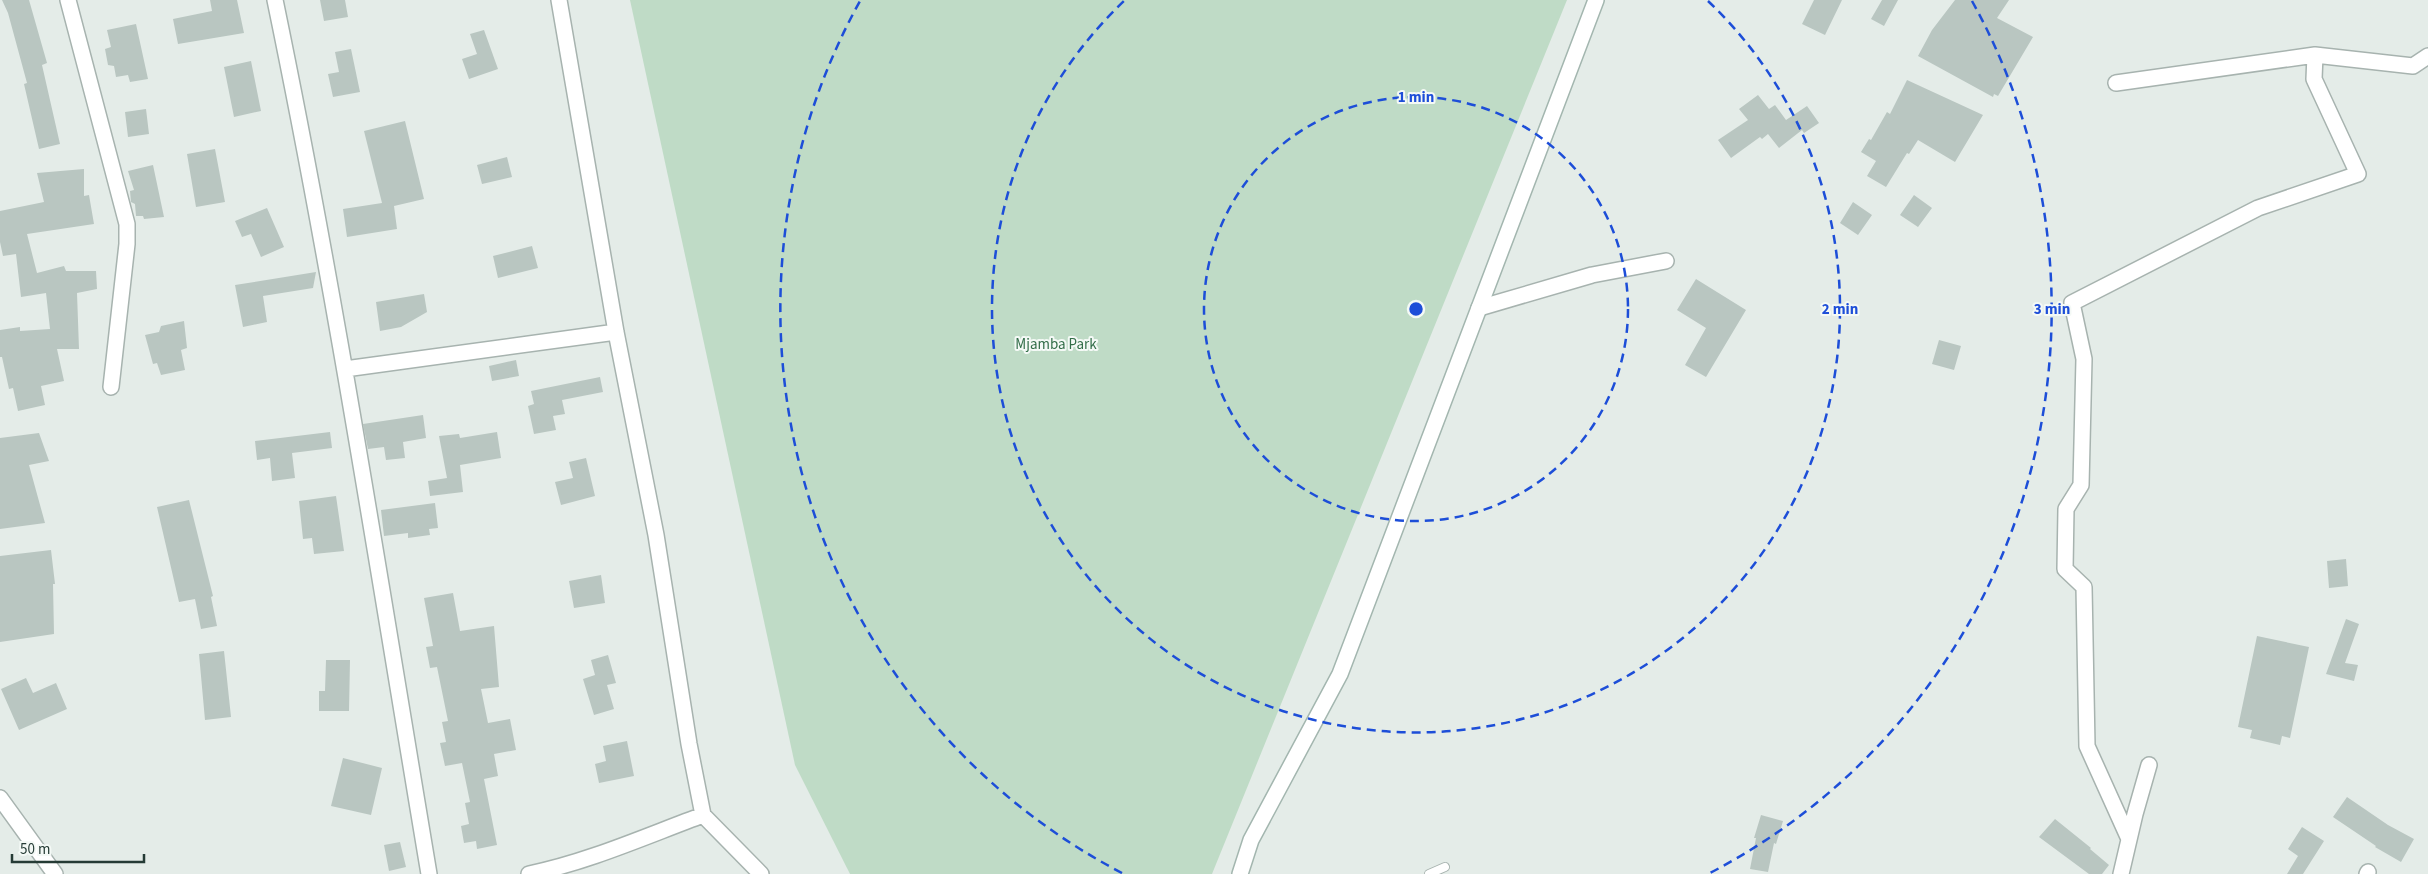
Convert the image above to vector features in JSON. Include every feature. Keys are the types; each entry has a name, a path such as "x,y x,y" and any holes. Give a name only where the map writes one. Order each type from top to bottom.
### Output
{"street":[{"path":"68,0 127,224 127,244 111,387"},
{"path":"275,0 345,369 429,874"},
{"path":"559,0 616,332 656,535 689,744 703,815 761,874"},
{"path":"1240,874 1251,840 1340,674 1596,0"},
{"path":"2129,838 2087,746 2084,587 2065,569 2066,509 2081,485 2084,359 2072,303 2258,208 2358,174 2314,79 2315,56"},
{"path":"2116,83 2315,56 2413,66 2428,56"},
{"path":"1479,308 1592,276 1666,261"},
{"path":"345,369 616,332"},
{"path":"2121,874 2149,765"},
{"path":"0,798 55,874"},
{"path":"529,874 579,860 703,815"}],"lane":[{"path":"1429,874 1445,867"}],"green space":[{"name":"Mjamba Park","path":"630,0 1567,0 1212,874 850,874 795,765"}],"building":[{"path":"2,0 29,0 47,63 42,65 60,144 39,149 24,84 27,83 8,13"},
{"path":"210,0 237,0 244,33 178,44 173,19 212,11"},
{"path":"320,0 345,0 348,17 324,21"},
{"path":"1814,0 1842,0 1825,35 1802,24"},
{"path":"1882,0 1898,0 1884,26 1871,19"},
{"path":"1955,0 2009,0 1997,18 2033,37 1998,96 1994,94 1993,97 1918,56 1932,30"},
{"path":"136,24 148,79 130,82 128,75 116,77 114,66 108,65 105,49 111,47 107,30"},
{"path":"484,30 498,69 469,79 462,59 477,54 470,34"},
{"path":"351,49 360,92 333,97 328,74 339,72 335,52"},
{"path":"251,61 261,111 234,117 224,67"},
{"path":"1907,80 1983,115 1955,162 1918,140 1909,154 1907,153 1886,187 1867,176 1876,161 1861,152 1869,139 1871,140 1887,112 1890,114"},
{"path":"1758,95 1769,109 1775,105 1786,120 1807,106 1819,123 1804,133 1802,130 1779,148 1768,134 1762,139 1760,137 1731,158 1718,140 1748,120 1739,109"},
{"path":"146,109 149,134 128,137 125,112"},
{"path":"405,121 424,199 394,206 397,229 347,237 343,209 382,203 364,131"},
{"path":"215,149 225,202 196,207 187,154"},
{"path":"507,157 512,177 482,184 477,165"},
{"path":"153,165 164,217 144,219 143,216 136,216 135,204 131,202 130,191 134,190 128,171"},
{"path":"84,169 84,196 89,195 94,224 27,234 37,273 64,266 66,271 96,271 97,289 77,293 79,349 57,349 64,381 41,386 45,405 18,411 13,388 9,389 2,357 0,357 0,330 20,327 20,331 50,329 46,293 21,297 16,254 3,256 0,242 0,211 44,202 37,173"},
{"path":"1914,195 1932,208 1918,227 1900,215"},
{"path":"1853,202 1872,215 1858,235 1840,223"},
{"path":"267,208 284,247 261,257 251,234 242,237 235,221"},
{"path":"532,246 538,268 498,278 493,256"},
{"path":"316,272 313,288 263,296 267,322 243,327 235,285"},
{"path":"1696,279 1746,310 1706,377 1685,365 1706,328 1677,310"},
{"path":"424,294 427,312 401,327 380,331 376,302"},
{"path":"184,321 187,348 181,350 185,370 161,375 157,363 153,364 145,335 159,332 161,326"},
{"path":"1939,340 1961,346 1954,370 1932,364"},
{"path":"516,360 519,376 492,381 489,366"},
{"path":"600,377 603,392 562,400 565,414 553,416 556,430 534,434 528,406 534,404 531,391"},
{"path":"423,415 426,438 403,442 405,458 386,460 384,447 368,449 363,424"},
{"path":"330,432 332,448 292,453 295,478 272,481 270,458 257,460 255,441"},
{"path":"497,432 501,458 460,465 463,492 430,496 428,481 447,478 439,436 459,434 460,438"},
{"path":"39,433 49,461 29,465 45,523 0,529 0,438"},
{"path":"586,458 595,496 561,505 555,482 573,478 569,462"},
{"path":"336,496 344,551 314,554 312,538 303,539 299,501"},
{"path":"189,500 213,596 211,597 217,626 201,629 195,599 179,602 157,507"},
{"path":"435,503 438,528 429,529 430,535 408,538 408,533 384,536 381,510"},
{"path":"51,550 55,584 53,584 54,634 0,642 0,556"},
{"path":"2346,559 2348,586 2329,588 2327,561"},
{"path":"601,575 605,603 574,608 569,581"},
{"path":"453,593 460,631 494,626 499,687 481,689 488,723 510,719 516,750 494,754 498,776 484,779 497,845 477,849 476,841 464,843 461,826 469,824 465,803 470,802 462,763 445,766 440,743 446,742 442,722 448,721 437,667 430,668 426,647 433,646 424,598"},
{"path":"2346,619 2359,624 2345,663 2358,665 2354,681 2326,674"},
{"path":"2257,636 2309,647 2290,738 2282,736 2280,745 2250,738 2252,730 2238,727"},
{"path":"224,651 231,717 205,720 199,654"},
{"path":"608,655 616,683 607,685 614,709 594,715 583,679 595,675 591,660"},
{"path":"326,660 350,660 349,711 319,711 319,691 325,691"},
{"path":"26,678 33,693 56,683 67,709 19,730 1,689"},
{"path":"627,741 634,776 599,783 595,764 606,761 603,746"},
{"path":"343,758 382,768 371,815 331,806"},
{"path":"2347,797 2388,825 2414,839 2401,862 2375,847 2333,817"},
{"path":"1761,815 1783,821 1776,844 1774,843 1768,872 1750,869 1756,838 1754,838"},
{"path":"2055,819 2109,865 2102,874 2089,874 2039,837"},
{"path":"2302,827 2324,841 2303,874 2287,874 2298,856 2288,849"},
{"path":"400,842 406,867 389,871 384,845"}]}
